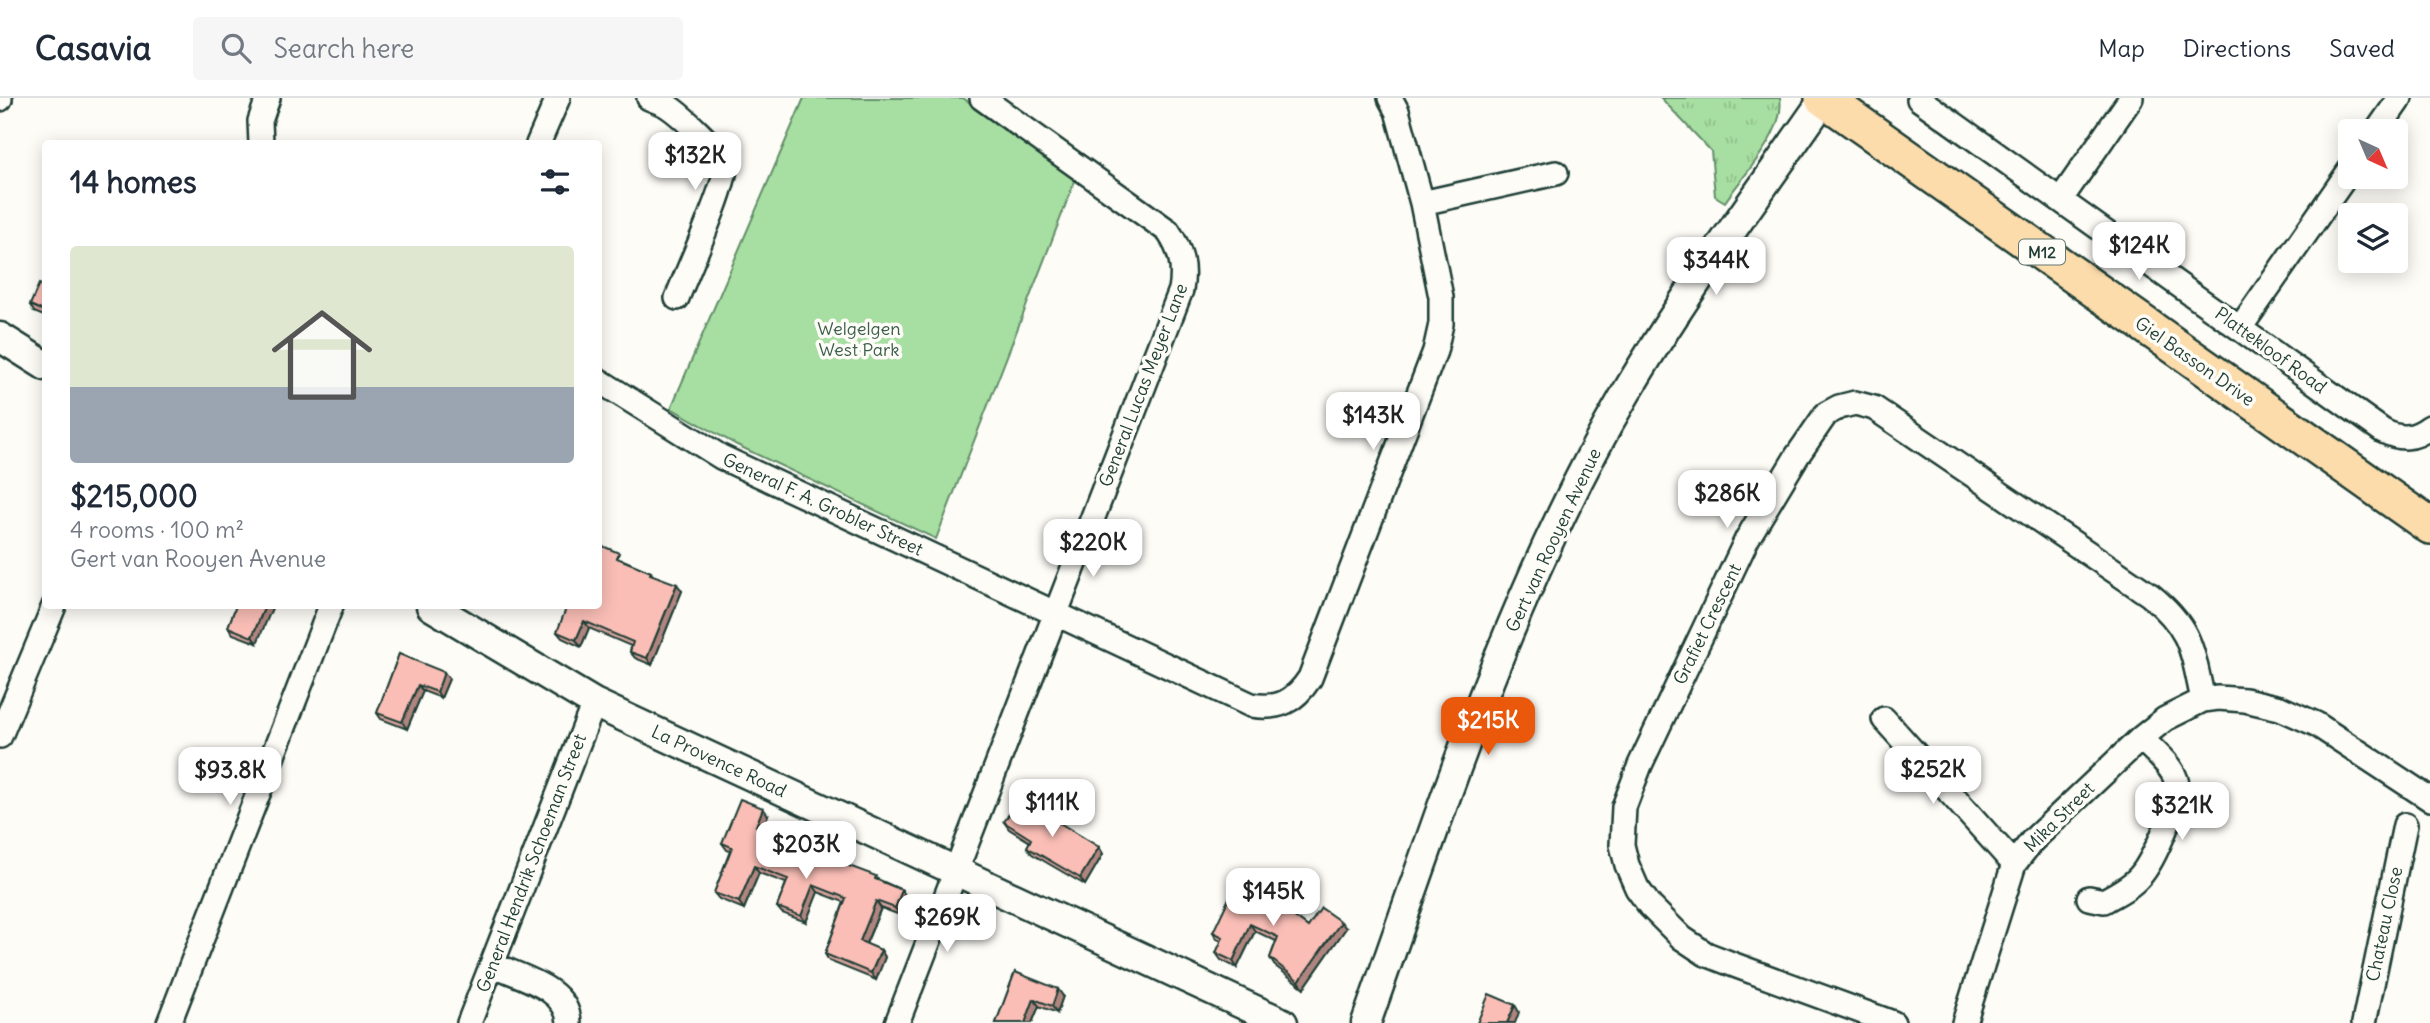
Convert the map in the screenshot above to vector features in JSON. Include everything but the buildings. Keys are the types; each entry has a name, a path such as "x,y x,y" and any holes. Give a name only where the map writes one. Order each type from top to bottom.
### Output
{"main road":[{"name":"Giel Basson Drive","path":"1823,98 2430,526"}],"street":[{"path":"261,140 260,121 268,98"},
{"path":"540,140 558,98"},
{"path":"649,98 666,105 711,146 725,167 720,188 677,298"},
{"name":"General Lucas Meyer Lane","path":"897,1023 1181,290 1184,274 1180,250 1168,231 982,98"},
{"name":"General F. A. Grobler Street","path":"602,383 721,457 1251,705 1276,706 1290,701 1310,678 1435,351 1441,324 1441,297 1422,203 1397,111 1390,98"},
{"name":"Gert van Rooyen Avenue","path":"1366,1023 1434,830 1504,645 1543,555 1581,478 1625,394 1678,309 1823,98"},
{"path":"2061,199 2131,98"},
{"path":"2385,119 2400,98"},
{"name":"Plattekloof Road","path":"1919,99 2384,431 2393,436 2410,438 2430,428"},
{"path":"1422,203 1556,173"},
{"path":"2240,328 2338,187"},
{"path":"0,337 42,363"},
{"name":"Grafiet Crescent","path":"1893,1023 1706,954 1682,938 1650,906 1637,888 1622,845 1624,807 1656,730 1747,539 1826,414 1855,403 1874,408 2150,595 2169,611 2183,628 2191,645 2203,700"},
{"path":"0,736 53,609"},
{"path":"169,1023 330,609"},
{"name":"La Provence Road","path":"436,609 594,703 1283,1023"},
{"name":"Mika Street","path":"1965,1023 2014,864 2032,841 2141,738 2165,719 2203,700 2245,700 2280,708 2342,739 2430,799"},
{"name":"General Hendrik Schoeman Street","path":"469,1023 594,703"},
{"path":"1884,719 2014,864"},
{"path":"2089,898 2104,901 2139,878 2149,865 2173,808 2178,783 2175,776 2141,738"},
{"name":"Chateau Close","path":"2364,1023 2405,825"},
{"path":"492,964 558,995 566,1007 569,1023"}],"green space":[{"name":"Welgelgen West Park","path":"804,98 963,98 1076,178 936,539 737,445 671,408"},
{"path":"1661,98 1780,98 1777,125 1762,152 1725,202 1715,196 1711,151"}]}
